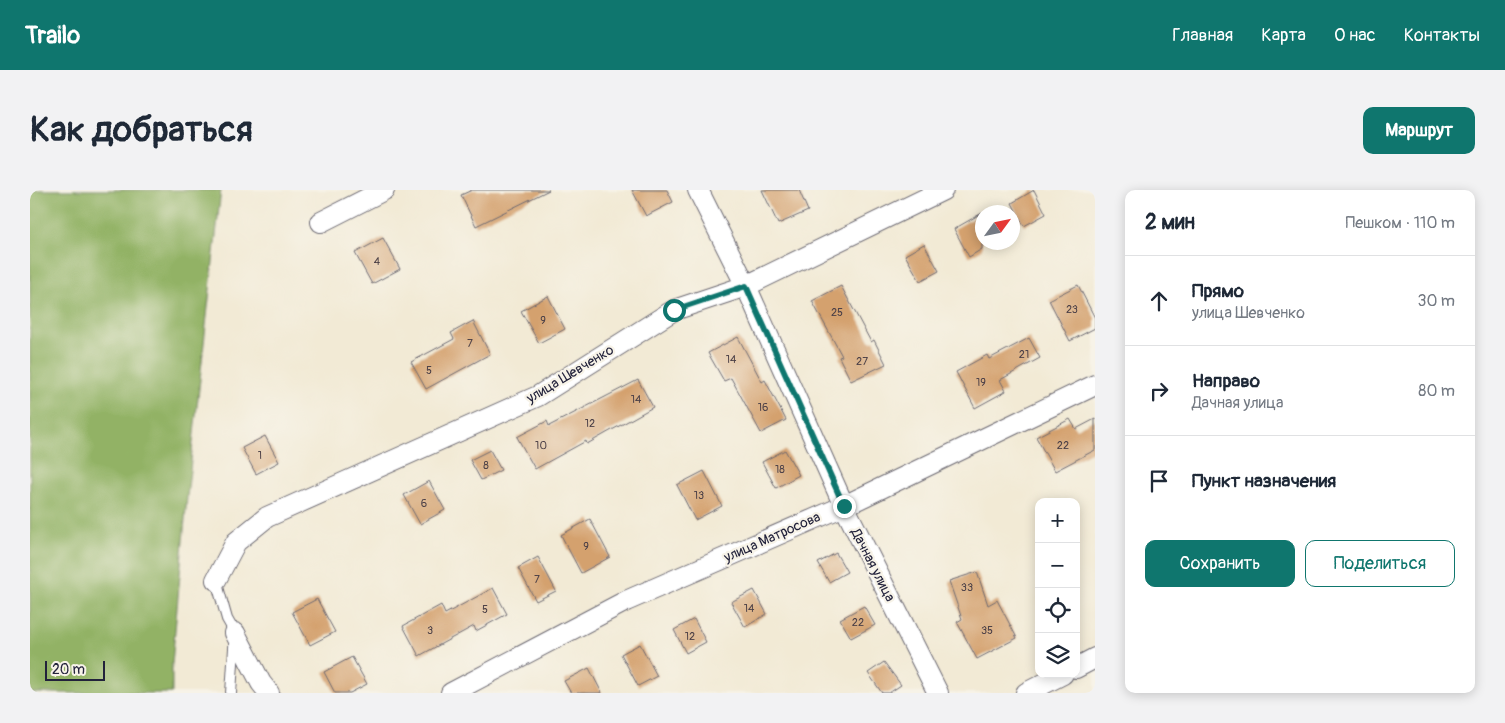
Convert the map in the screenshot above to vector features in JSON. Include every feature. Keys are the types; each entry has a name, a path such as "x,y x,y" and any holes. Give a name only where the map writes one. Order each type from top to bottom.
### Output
{"street":[{"path":"321,222 384,190"},
{"name":"Дачная улица","path":"698,190 746,286 844,506 938,693"},
{"name":"улица Шевченко","path":"216,580 236,542 267,517 538,396 674,310 746,286 943,190"},
{"name":"улица Матросова","path":"451,693 626,601 844,506 1095,385"},
{"path":"235,633 260,683 269,693"},
{"path":"1080,666 1095,658"},
{"path":"1026,693 1055,678"}],"lane":[{"path":"216,580 227,619 235,633 231,693"}],"green space":[{"path":"30,190 221,190 187,497 172,664 172,693 30,693"}],"building":[{"path":"472,190 549,190 476,226 461,195"},
{"path":"632,190 667,190 673,202 646,216"},
{"path":"762,190 799,190 808,211 778,224"},
{"path":"1034,190 1046,214 1024,226 1020,218 1020,205 1013,205 1012,203"},
{"path":"975,217 975,250 980,250 969,257 954,229"},
{"path":"383,238 400,269 372,284 355,253"},
{"path":"924,244 939,271 920,281 905,255"},
{"path":"1078,285 1095,318 1095,328 1070,341 1049,300"},
{"path":"841,286 871,342 874,340 886,364 851,381 839,357 842,356 812,301"},
{"path":"548,296 565,329 539,343 521,311"},
{"path":"473,321 490,354 426,389 411,362 454,339 451,333"},
{"path":"738,337 762,382 765,380 786,420 761,433 731,378 724,381 708,353"},
{"path":"1029,338 1040,358 1000,380 1006,391 975,408 956,372 987,355 989,359"},
{"path":"638,380 653,407 587,444 586,441 535,469 517,437 547,421 549,426"},
{"path":"1070,419 1076,429 1095,419 1095,450 1055,471 1036,437"},
{"path":"265,436 279,462 256,474 242,448"},
{"path":"490,450 501,470 481,480 470,460"},
{"path":"785,450 799,475 776,488 762,462"},
{"path":"704,471 722,506 695,520 677,485"},
{"path":"429,481 445,510 420,524 404,495"},
{"path":"590,519 610,557 581,573 561,535"},
{"path":"836,553 847,572 829,582 818,563"},
{"path":"538,557 556,591 536,601 518,568"},
{"path":"977,572 988,605 997,600 1017,638 977,659 957,622 962,619 949,581"},
{"path":"493,588 507,614 476,631 474,626 419,656 403,626 441,605 445,614"},
{"path":"754,590 767,614 745,627 731,602"},
{"path":"317,599 335,632 310,645 292,612"},
{"path":"864,606 875,625 851,638 840,619"},
{"path":"694,619 706,642 686,653 674,630"},
{"path":"640,644 657,676 638,686 621,654"},
{"path":"352,657 367,684 350,693 335,693 324,672"},
{"path":"884,662 901,685 889,693 882,693 868,673"},
{"path":"589,668 602,693 571,693 564,681"}],"route":[{"path":"674,310 746,286 844,506"}]}
